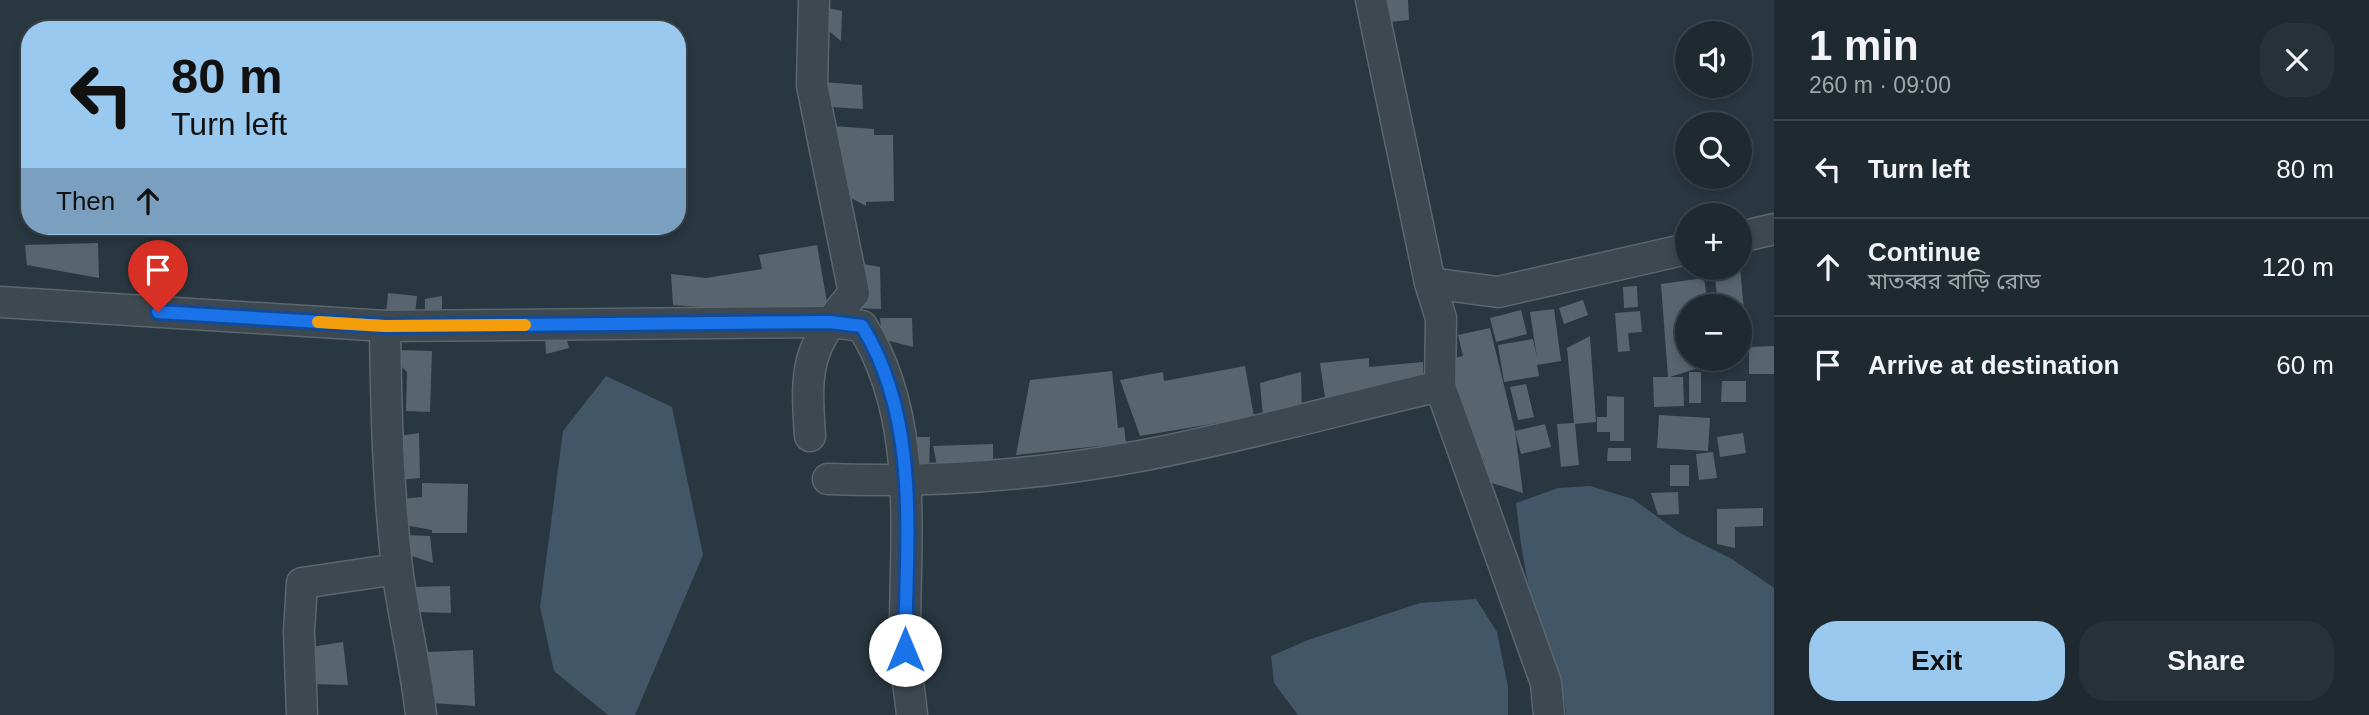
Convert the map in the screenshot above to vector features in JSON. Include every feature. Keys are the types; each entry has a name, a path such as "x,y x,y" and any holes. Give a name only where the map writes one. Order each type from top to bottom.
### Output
{"street":[{"path":"810,436 806,382 813,354 830,322 854,293 813,85 814,0"},
{"path":"1371,0 1430,283 1441,318 1440,386 1546,683 1549,715"},
{"path":"1752,234 1774,229"},
{"path":"1430,283 1498,292 1675,252"},
{"path":"0,302 385,326 830,322 862,326 884,367 893,400 906,482 905,650 912,715"},
{"path":"385,326 387,446 397,569 417,674 421,715"},
{"path":"828,479 906,482 1000,475 1141,456 1440,386"},
{"path":"302,715 299,631 302,583 397,569"}],"water":[{"path":"606,376 672,407 703,555 635,715 608,715 554,671 540,607 563,431"},
{"path":"1590,486 1633,499 1680,533 1732,559 1774,588 1774,715 1566,715 1558,673 1528,580 1516,503 1558,488"},
{"path":"1476,599 1497,632 1508,687 1508,715 1298,715 1274,683 1271,656 1308,640 1420,603"}],"building":[{"path":"1378,0 1408,0 1409,20 1380,23"},
{"path":"823,7 842,11 841,41 824,27"},
{"path":"822,82 862,85 863,109 830,107"},
{"path":"833,126 874,129 874,135 893,135 894,201 866,202 866,206 847,196"},
{"path":"98,243 99,278 27,265 25,245"},
{"path":"817,245 828,308 783,313 673,305 671,274 706,278 762,269 759,255"},
{"path":"858,263 880,267 881,309 858,308"},
{"path":"1704,280 1706,294 1675,294 1675,371 1689,371 1670,377 1683,377 1684,406 1654,407 1653,377 1668,377 1661,284"},
{"path":"1715,280 1741,280 1742,294 1717,294"},
{"path":"1637,286 1638,307 1624,308 1623,287"},
{"path":"388,293 417,296 415,314 386,316"},
{"path":"442,296 442,312 425,312 425,299"},
{"path":"1583,300 1588,315 1564,324 1559,308"},
{"path":"1554,309 1561,361 1537,365 1539,376 1504,382 1498,345 1533,339 1537,358 1530,312"},
{"path":"1521,310 1527,334 1496,342 1490,318"},
{"path":"1640,311 1642,332 1628,333 1630,351 1618,352 1615,313"},
{"path":"880,318 912,318 913,347 882,339"},
{"path":"1490,328 1515,431 1523,493 1489,482 1484,459 1474,445 1447,359 1463,356 1458,335"},
{"path":"565,333 569,348 546,354 545,336"},
{"path":"1590,336 1596,422 1575,424 1579,465 1561,467 1557,424 1574,423 1567,348"},
{"path":"1774,346 1774,374 1749,374 1749,371 1752,371 1752,347"},
{"path":"396,350 432,351 430,412 406,411 407,372 397,362"},
{"path":"1369,358 1369,367 1423,362 1423,383 1325,398 1320,363"},
{"path":"1245,366 1254,417 1140,436 1120,380 1163,372 1164,381"},
{"path":"1112,371 1118,428 1124,427 1126,443 1016,455 1030,380"},
{"path":"1301,372 1302,413 1263,417 1260,383"},
{"path":"1689,372 1701,372 1701,403 1689,403"},
{"path":"1722,381 1746,381 1746,402 1721,402"},
{"path":"1526,384 1534,417 1518,420 1510,387"},
{"path":"1607,396 1624,397 1624,441 1610,441 1610,432 1597,432 1597,417 1607,417"},
{"path":"1659,415 1710,418 1708,451 1657,448"},
{"path":"1545,424 1551,447 1521,454 1515,431"},
{"path":"419,433 420,478 400,480 399,436"},
{"path":"1743,433 1746,453 1720,457 1717,437"},
{"path":"910,437 930,437 929,472 912,468"},
{"path":"993,444 993,469 939,475 933,446"},
{"path":"1608,448 1631,448 1631,461 1607,461"},
{"path":"1713,452 1717,478 1699,480 1696,454"},
{"path":"1670,465 1689,465 1689,486 1670,486"},
{"path":"422,483 468,484 467,533 432,533 432,530 404,525 400,499 422,497"},
{"path":"1678,492 1679,514 1658,515 1651,493"},
{"path":"1763,508 1763,526 1735,527 1735,548 1717,544 1717,509"},
{"path":"406,535 430,536 433,563 406,554"},
{"path":"450,586 451,613 418,612 412,587"},
{"path":"343,642 348,685 310,684 304,648"},
{"path":"473,650 475,706 432,703 428,652"}],"slow traffic":[{"path":"318,322 385,326 525,325"}],"route":[{"path":"158,312 385,326 830,322 862,326 884,367 901,443 906,482 905,650"}]}
